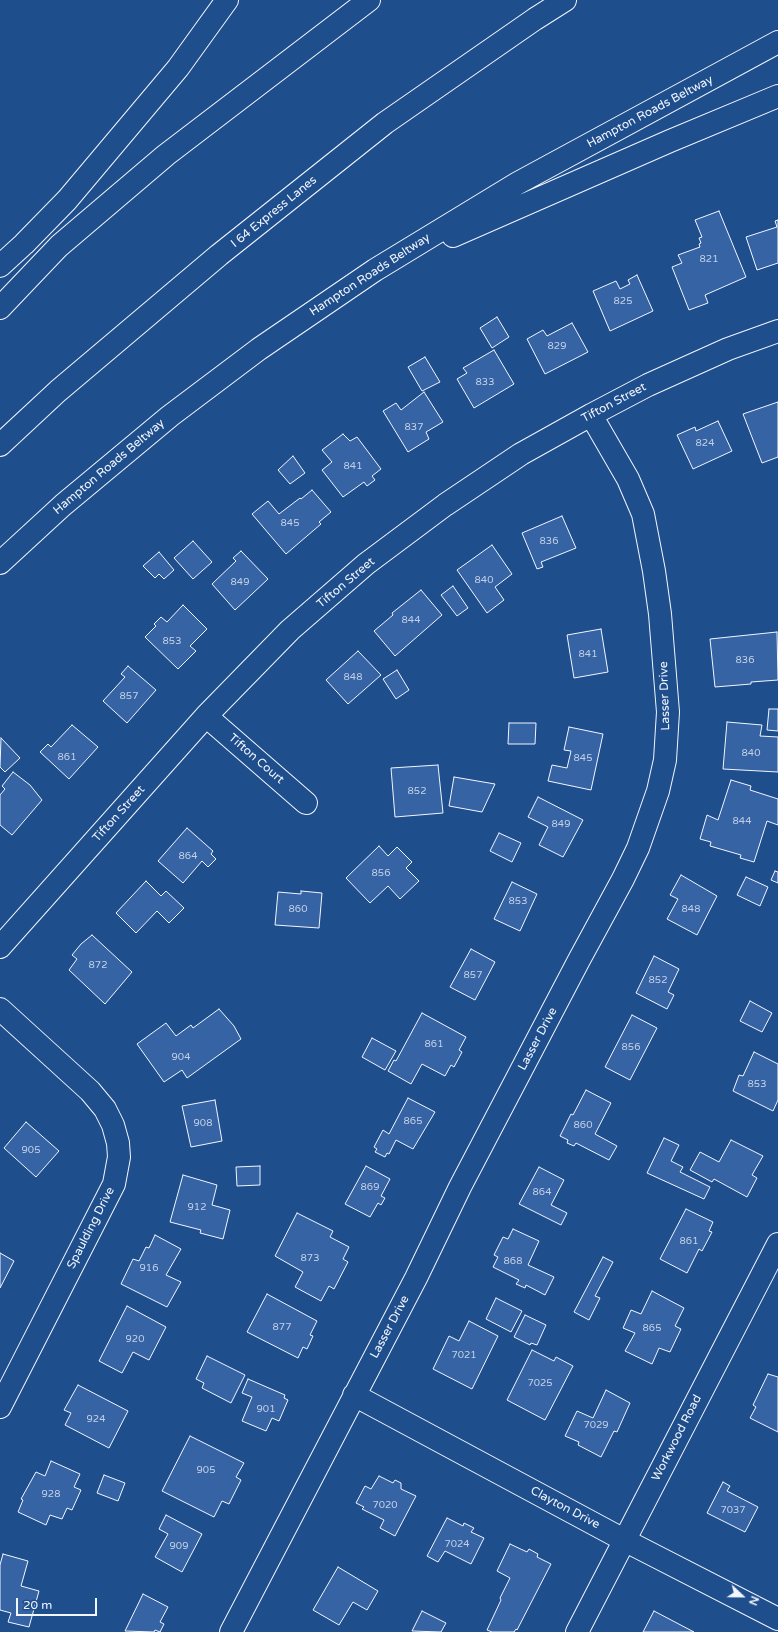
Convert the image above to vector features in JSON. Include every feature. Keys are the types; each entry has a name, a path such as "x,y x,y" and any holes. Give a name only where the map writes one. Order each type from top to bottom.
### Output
{"main road":[{"path":"0,266 67,200 178,68 227,0"},
{"path":"0,308 60,246 166,155 369,0"},
{"name":"I 64 Express Lanes","path":"0,445 58,391 219,255 385,123 535,19 565,0"},
{"name":"Hampton Roads Beltway","path":"0,563 64,505 170,416 259,349 375,270 518,183 778,42"},
{"path":"375,270 670,141 778,96"},
{"name":"Tifton Street","path":"0,947 206,716 290,630 366,564 445,505 521,454 648,385 728,349 778,331"},
{"name":"Lasser Drive","path":"231,1632 416,1278 464,1180 623,879 638,848 658,791 665,760 668,712 660,614 654,571 643,514 628,479 591,415"},
{"name":"Tifton Court","path":"206,716 306,803"},
{"name":"Spaulding Drive","path":"0,1009 90,1091 105,1109 114,1125 119,1157 114,1184 0,1407"},
{"name":"Workwood Road","path":"577,1632 778,1244"},
{"name":"Clayton Drive","path":"354,1395 624,1540 778,1619"}],"building":[{"path":"719,211 746,277 705,295 708,303 689,310 672,267 682,263 678,255 700,247 699,244 701,243 699,238 702,237 695,220"},
{"path":"778,220 778,263 757,270 746,237 777,227 775,221"},
{"path":"637,275 653,311 610,331 593,291 616,281 620,289 630,284 628,280"},
{"path":"497,317 509,337 492,348 480,328"},
{"path":"572,323 588,352 545,374 527,339 543,330 547,336"},
{"path":"494,350 514,384 474,408 457,379 467,373 463,368"},
{"path":"425,357 440,382 422,391 408,367"},
{"path":"424,392 443,422 426,432 429,439 408,452 383,411 396,403 401,410"},
{"path":"778,402 778,457 762,463 743,414"},
{"path":"718,421 732,451 693,469 677,435 695,427 696,431"},
{"path":"343,434 350,441 357,437 381,469 372,476 375,480 367,486 364,482 343,497 322,470 332,462 322,450"},
{"path":"293,456 305,473 290,484 278,470"},
{"path":"312,490 331,512 319,522 321,524 286,554 252,514 268,501 279,514"},
{"path":"562,516 576,548 541,562 543,567 537,569 522,533"},
{"path":"193,541 212,562 193,579 174,558"},
{"path":"492,545 512,574 495,587 504,600 487,613 457,570"},
{"path":"241,551 268,579 235,610 212,584 236,561 233,558"},
{"path":"159,552 174,570 164,579 159,574 155,578 143,566"},
{"path":"453,586 468,608 457,616 441,595"},
{"path":"421,590 442,615 395,656 374,631 393,615 392,613"},
{"path":"183,605 207,629 190,646 196,651 178,669 145,637 156,626 154,624 161,617 167,622"},
{"path":"601,629 608,672 574,678 567,635"},
{"path":"777,632 778,680 715,687 710,639"},
{"path":"358,651 381,675 348,704 326,680"},
{"path":"128,666 156,690 127,723 103,701 125,677 121,674"},
{"path":"397,670 409,690 396,699 383,679"},
{"path":"769,709 778,709 778,731 767,730"},
{"path":"727,722 762,725 760,736 778,737 778,772 723,769"},
{"path":"509,723 536,723 535,744 508,744"},
{"path":"72,725 98,747 69,779 40,752 48,744 51,747"},
{"path":"569,727 603,734 591,790 548,781 552,765 567,768 571,751 564,750"},
{"path":"1,738 20,758 5,772 0,767"},
{"path":"438,765 443,813 395,817 391,768"},
{"path":"13,772 30,785 42,800 12,835 0,825 0,795 5,789 2,786"},
{"path":"454,777 495,784 482,812 449,806"},
{"path":"731,780 751,786 750,790 778,799 778,825 767,821 754,862 740,858 741,855 710,846 711,842 700,839 707,815 718,820"},
{"path":"538,797 583,820 563,857 539,845 548,827 528,817"},
{"path":"187,828 213,851 211,854 216,859 208,867 202,861 183,883 158,861"},
{"path":"499,833 521,843 512,862 490,851"},
{"path":"379,846 388,856 397,847 412,862 406,868 419,881 400,899 388,886 370,903 346,878"},
{"path":"775,871 778,872 778,883 771,880"},
{"path":"681,875 717,896 697,935 667,919 678,899 670,895"},
{"path":"746,877 768,887 760,906 737,895"},
{"path":"146,881 161,896 166,891 184,908 169,923 157,911 136,933 116,913"},
{"path":"512,882 537,894 520,931 494,919"},
{"path":"301,891 322,893 319,928 275,925 278,892 301,894"},
{"path":"92,935 132,972 105,1004 69,970 77,959 72,955 81,944"},
{"path":"471,949 495,962 475,1000 450,987"},
{"path":"654,956 679,969 668,992 674,995 667,1009 636,993"},
{"path":"750,1001 772,1013 762,1032 740,1021"},
{"path":"219,1009 234,1026 241,1039 187,1078 182,1070 164,1082 137,1044 166,1023 176,1036 191,1025 193,1028"},
{"path":"422,1013 466,1037 459,1050 462,1052 454,1067 451,1065 445,1076 422,1064 411,1084 388,1071 394,1060 396,1061"},
{"path":"632,1015 657,1028 630,1080 605,1067"},
{"path":"372,1038 396,1051 385,1070 362,1057"},
{"path":"754,1052 778,1064 778,1100 773,1111 733,1091 739,1075 743,1076"},
{"path":"586,1090 611,1103 595,1134 617,1146 609,1160 576,1143 574,1146 567,1143 568,1140 560,1136 571,1114 573,1115"},
{"path":"408,1098 435,1112 413,1149 396,1140 389,1154 387,1153 385,1157 375,1152 377,1149 374,1147 383,1130 389,1134"},
{"path":"215,1100 222,1141 191,1147 182,1106"},
{"path":"26,1122 59,1151 36,1177 4,1148"},
{"path":"664,1138 679,1145 671,1161 683,1167 680,1172 710,1187 704,1199 647,1173"},
{"path":"731,1140 763,1156 752,1175 757,1178 747,1197 714,1179 712,1182 690,1170 700,1152 719,1162"},
{"path":"260,1166 260,1185 237,1186 236,1167"},
{"path":"366,1166 390,1179 381,1196 385,1198 381,1205 378,1203 370,1217 345,1204"},
{"path":"539,1167 564,1180 551,1205 567,1213 561,1225 519,1204"},
{"path":"183,1175 217,1185 212,1205 230,1210 223,1239 200,1233 201,1230 170,1222"},
{"path":"686,1209 713,1222 709,1231 712,1232 702,1251 699,1249 687,1273 660,1259"},
{"path":"297,1213 333,1231 330,1237 349,1247 343,1259 348,1262 334,1289 329,1286 321,1301 295,1287 303,1272 275,1256"},
{"path":"513,1229 539,1241 528,1265 554,1277 545,1295 526,1285 525,1288 516,1284 519,1280 493,1267 498,1257 494,1255 503,1237 508,1239"},
{"path":"155,1235 181,1249 166,1275 181,1282 167,1307 121,1284 133,1259 139,1261 146,1247 149,1248"},
{"path":"0,1253 14,1261 0,1288"},
{"path":"603,1257 613,1262 595,1296 600,1298 589,1320 574,1312"},
{"path":"652,1291 684,1308 675,1326 681,1329 670,1352 659,1348 652,1364 625,1351 635,1333 623,1328 631,1310 641,1314"},
{"path":"267,1294 317,1321 310,1335 313,1336 307,1349 303,1347 298,1358 247,1332"},
{"path":"496,1298 522,1311 511,1332 486,1319"},
{"path":"127,1306 166,1327 149,1360 133,1352 122,1373 99,1361"},
{"path":"525,1315 546,1325 537,1345 531,1343 530,1345 514,1337"},
{"path":"469,1321 498,1336 472,1389 433,1369 449,1336 459,1341"},
{"path":"532,1350 554,1361 556,1357 573,1366 545,1420 507,1400"},
{"path":"207,1356 245,1375 231,1403 202,1388 204,1383 196,1379"},
{"path":"768,1374 778,1377 778,1432 750,1418 756,1407 753,1405"},
{"path":"248,1379 285,1395 284,1398 288,1400 279,1421 272,1418 266,1431 242,1421 252,1397 242,1393"},
{"path":"78,1385 128,1411 109,1448 65,1425 71,1413 64,1410"},
{"path":"606,1390 630,1403 617,1432 614,1431 601,1457 578,1445 579,1442 565,1436 577,1411 593,1418"},
{"path":"190,1436 244,1463 236,1477 241,1480 229,1504 222,1501 214,1517 162,1491"},
{"path":"51,1461 80,1474 74,1487 81,1490 72,1510 67,1508 62,1519 50,1515 46,1525 18,1512 23,1500 21,1499 36,1472 45,1476"},
{"path":"104,1475 125,1483 118,1501 97,1493"},
{"path":"379,1476 393,1483 395,1480 401,1483 401,1489 416,1496 395,1536 380,1528 384,1520 362,1509 364,1507 356,1503 365,1486 371,1489"},
{"path":"723,1482 730,1486 727,1491 758,1507 745,1532 707,1513"},
{"path":"166,1515 202,1534 182,1572 155,1557 168,1534 159,1529"},
{"path":"447,1518 463,1526 464,1523 474,1528 471,1532 484,1538 471,1564 445,1551 438,1562 427,1556"},
{"path":"510,1544 527,1552 529,1549 538,1554 537,1557 551,1564 517,1630 516,1629 514,1632 492,1632 487,1630 510,1578 497,1571"},
{"path":"3,1554 28,1561 21,1586 39,1591 29,1627 8,1622 11,1613 0,1610 0,1565"},
{"path":"338,1567 378,1591 367,1610 353,1602 339,1625 313,1610"},
{"path":"143,1594 168,1607 160,1622 164,1624 160,1632 155,1630 154,1632 125,1631"},
{"path":"422,1611 446,1623 441,1632 412,1631"},
{"path":"654,1611 694,1632 643,1632"}]}
